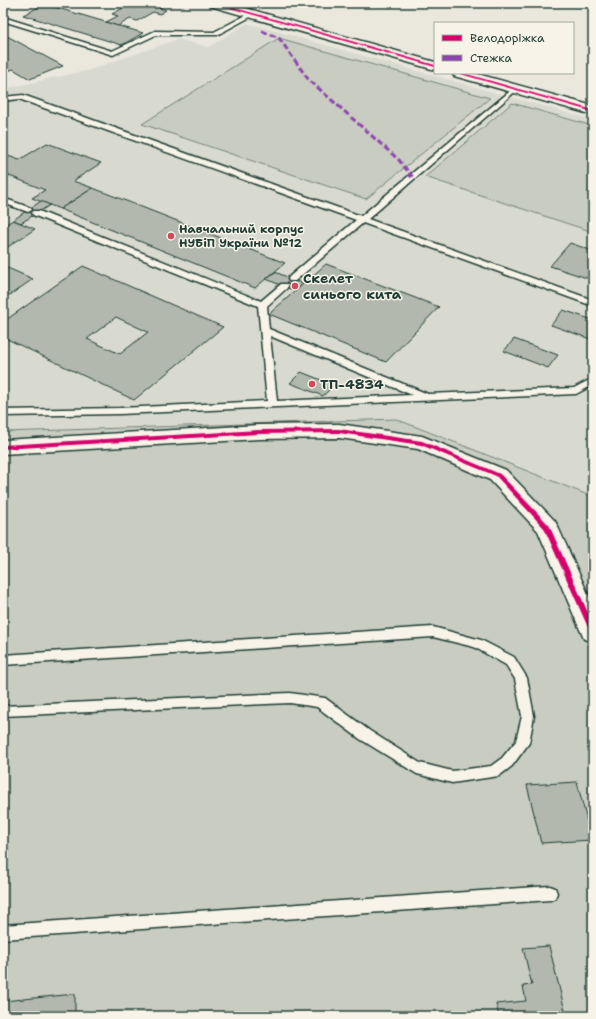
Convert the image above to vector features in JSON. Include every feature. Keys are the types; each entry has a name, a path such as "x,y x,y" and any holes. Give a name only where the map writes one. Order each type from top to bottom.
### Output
{"street":[{"path":"214,3 434,66"},
{"path":"462,74 593,111"},
{"path":"3,447 259,432 339,431 422,444 498,475 547,527 592,626"}],"lane":[{"path":"3,19 113,53 155,32 215,34 252,14"},
{"path":"292,279 515,89"},
{"path":"3,99 20,97 593,303"},
{"path":"3,200 262,305"},
{"path":"262,305 284,286"},
{"path":"262,305 272,404"},
{"path":"264,330 428,398"},
{"path":"3,413 120,411 576,391 593,381"},
{"path":"3,660 361,638 433,632 477,643 510,660 521,678 528,716 522,742 507,762 494,772 452,777 417,768 365,735 320,702 290,698 3,711"},
{"path":"3,932 550,893"}],"shaded area":[{"path":"247,23 593,120 593,497 396,419 3,432 3,89 89,70 178,39 208,47"},
{"path":"279,38 490,98 366,199 142,124"},
{"path":"512,103 593,126 593,232 425,177"},
{"path":"396,419 593,497 593,1016 3,1016 3,432"}],"building":[{"path":"41,3 58,3 51,6 143,33 122,45 23,15 45,4"},
{"path":"132,3 157,3 165,5 159,8 166,10 160,14 153,12 137,21 130,19 118,26 106,22 118,16 112,14"},
{"path":"7,36 63,66 30,79 13,69 3,73 3,37"},
{"path":"47,143 101,163 73,181 93,188 60,209 32,198 45,190 7,175 3,177 3,154 19,160"},
{"name":"Навчальний корпус НУБіП України №12","path":"93,188 285,263 255,288 60,209"},
{"path":"41,201 50,205 21,223 13,220"},
{"path":"13,220 35,229 3,250 3,226"},
{"path":"570,243 593,251 593,280 550,266"},
{"path":"326,264 439,307 386,362 269,314"},
{"path":"3,266 33,279 10,295 3,292"},
{"path":"83,266 223,327 134,400 3,337 3,322","holes":["116,317 148,332 120,354 87,339"]},
{"path":"275,272 303,284 295,291 266,279"},
{"path":"563,310 593,320 593,340 551,325"},
{"path":"514,339 558,355 548,368 504,351"},
{"name":"ТП-4834","path":"301,372 334,385 323,396 290,383"},
{"path":"577,782 592,840 541,843 527,785"},
{"path":"549,946 566,1015 499,1016 496,1004 526,1001 523,986 532,985 523,948"},
{"path":"75,994 75,1016 3,1016 3,1001"}],"marked path":[{"path":"262,31 279,38 308,79 399,160 412,177"}],"cycle path":[{"path":"214,3 434,66"},
{"path":"463,74 593,111"},
{"path":"3,447 259,432 339,431 422,443 498,475 547,527 593,632"}],"place":[{"name":"Навчальний корпус НУБіП України №12","path":"171,236"},
{"name":"Скелет синього кита","path":"295,286"},
{"name":"ТП-4834","path":"312,384"}]}
